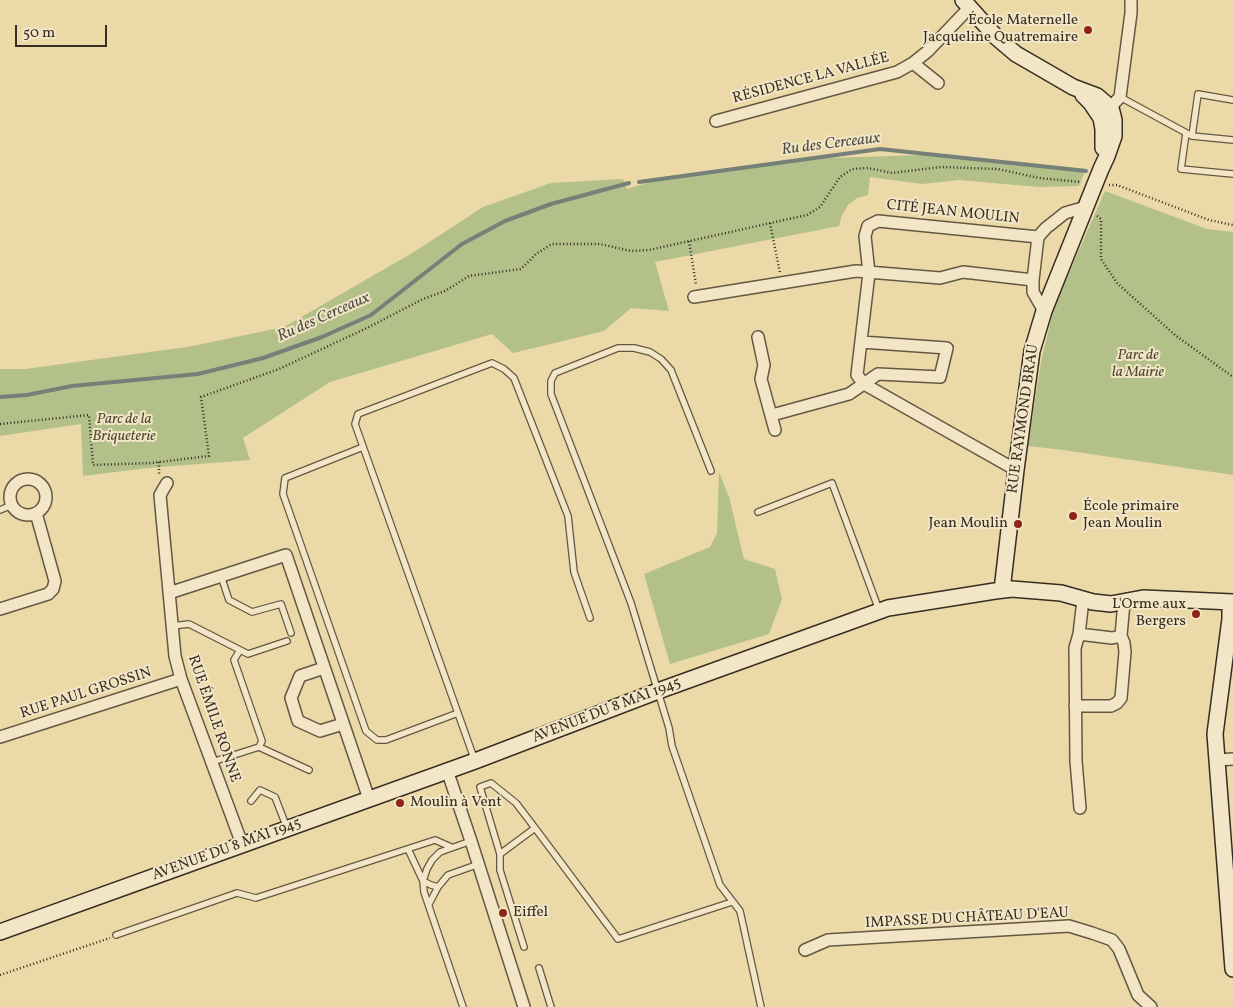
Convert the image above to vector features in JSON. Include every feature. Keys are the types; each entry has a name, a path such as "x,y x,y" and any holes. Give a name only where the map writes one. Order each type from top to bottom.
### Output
{"street":[{"path":"1110,108 1131,13 1131,0"},
{"name":"RUE RAYMOND BRAU","path":"966,4 996,37 1016,54 1074,86 1092,103 1110,108 1103,129 1104,148 1101,169 1044,311 1032,351 1002,590"},
{"name":"RÉSIDENCE LA VALLÉE","path":"716,121 897,72 913,63 928,51 966,4"},
{"name":"RÉSIDENCE LA VALLÉE","path":"913,63 938,83"},
{"name":"CITÉ JEAN MOULIN","path":"1044,311 1033,292 1038,237 1065,213 1086,207"},
{"name":"CITÉ JEAN MOULIN","path":"864,384 858,375 869,273 865,236 868,226 878,220 1038,237"},
{"path":"696,296 856,271 940,278 964,272 1033,280"},
{"path":"758,337 764,365 761,379 775,430"},
{"path":"772,415 849,394 878,374 940,378 947,348 861,342"},
{"path":"864,384 1016,470"},
{"path":"27,479 38,482 46,492 45,504 42,510 36,513 26,515 15,510 12,505 10,500 12,489 21,481 27,479"},
{"name":"RUE ÉMILE RONNE","path":"167,483 160,495 175,656 242,844"},
{"path":"0,609 48,594 53,589 55,581 36,513"},
{"path":"169,593 286,555 369,799"},
{"name":"AVENUE DU 8 MAI 1945","path":"0,932 474,761 879,610 1012,589 1061,593 1083,600 1111,604 1143,598 1232,603"},
{"path":"1080,808 1076,761 1075,648 1080,634 1083,600"},
{"path":"1075,706 1111,706 1122,698 1125,652 1121,636 1124,602"},
{"path":"1232,603 1216,734 1230,892 1233,969"},
{"path":"1080,634 1112,638 1121,636"},
{"path":"324,668 300,676 291,698 298,721 320,731 343,724"},
{"name":"RUE PAUL GROSSIN","path":"0,737 182,679"},
{"path":"1217,760 1233,758"},
{"path":"447,770 524,1007"},
{"name":"IMPASSE DU CHÂTEAU D'EAU","path":"804,950 828,940 1068,926 1112,940 1119,950 1138,995 1151,1007"}],"lane":[{"path":"1192,136 1198,94 1233,100"},
{"path":"1110,108 1192,136 1233,140"},
{"path":"1186,133 1181,169 1233,174"},
{"path":"711,471 671,370 661,359 650,352 634,348 618,348 555,373 551,380 551,394 631,602 669,728 672,746 716,876 720,885 740,911 761,1007"},
{"path":"474,761 355,424 358,414 492,363 504,369 514,378 568,516 574,572 590,618"},
{"path":"363,447 285,478 283,494 366,730 377,740 386,740 458,713"},
{"path":"758,512 832,484 879,610"},
{"path":"0,510 12,505"},
{"path":"221,576 229,600 252,612 281,604 291,633"},
{"path":"172,626 189,624 248,654 287,641"},
{"path":"240,650 234,660 262,741 259,747"},
{"path":"212,762 259,747 308,770"},
{"path":"524,947 500,870 500,854 480,787 491,783 516,803 618,939 732,902"},
{"path":"251,800 260,790 275,797 287,829"},
{"path":"500,854 535,828"},
{"path":"116,936 237,893 256,898 435,840 451,847"},
{"path":"463,1007 424,892 423,880 426,869 440,852 471,841"},
{"path":"408,849 423,880 431,886 438,887"},
{"path":"429,904 438,887 448,875 479,864"},
{"path":"539,968 551,1007"}],"path":[{"path":"0,424 89,415 94,465 151,463 209,456 201,397 279,369 367,328 423,299 446,291 469,276 521,269 536,254 552,244 600,244 632,251 649,250 807,215 820,207 840,177 852,169 868,168 892,173 941,167 998,169 1040,178 1117,186 1209,220 1233,224"},
{"path":"1086,207 1101,219 1101,260 1117,282 1175,335 1233,376"},
{"path":"770,224 782,282"},
{"path":"690,241 696,296"},
{"path":"0,975 116,936"}],"green space":[{"name":"Parc de la Briqueterie","path":"922,155 1012,161 1086,169 1079,186 1039,187 959,180 922,184 870,177 868,195 857,198 848,205 842,215 839,226 655,262 669,311 631,308 604,331 513,353 492,334 330,382 243,438 250,460 148,468 83,476 81,424 0,436 0,369 25,369 187,347 284,327 414,252 483,207 551,183 623,179 627,189 671,176 795,159"},
{"name":"Parc de la Mairie","path":"1105,191 1207,229 1233,232 1233,475 1028,446 1041,362 1054,307"},
{"path":"719,472 729,497 744,559 775,569 782,599 769,634 670,664 644,574 710,547 717,533"}],"waterway":[{"name":"Ru des Cerceaux","path":"639,182 880,149 1086,171"},
{"name":"Ru des Cerceaux","path":"0,397 27,395 72,386 198,374 263,358 322,337 371,315 462,244 505,221 551,204 629,183"}],"place":[{"name":"École Maternelle Jacqueline Quatremaire","path":"1088,30"},
{"name":"École primaire Jean Moulin","path":"1073,516"},
{"name":"Jean Moulin","path":"1018,524"},
{"name":"L'Orme aux Bergers","path":"1196,614"},
{"name":"Moulin à Vent","path":"400,803"},
{"name":"Eiffel","path":"503,913"}]}
